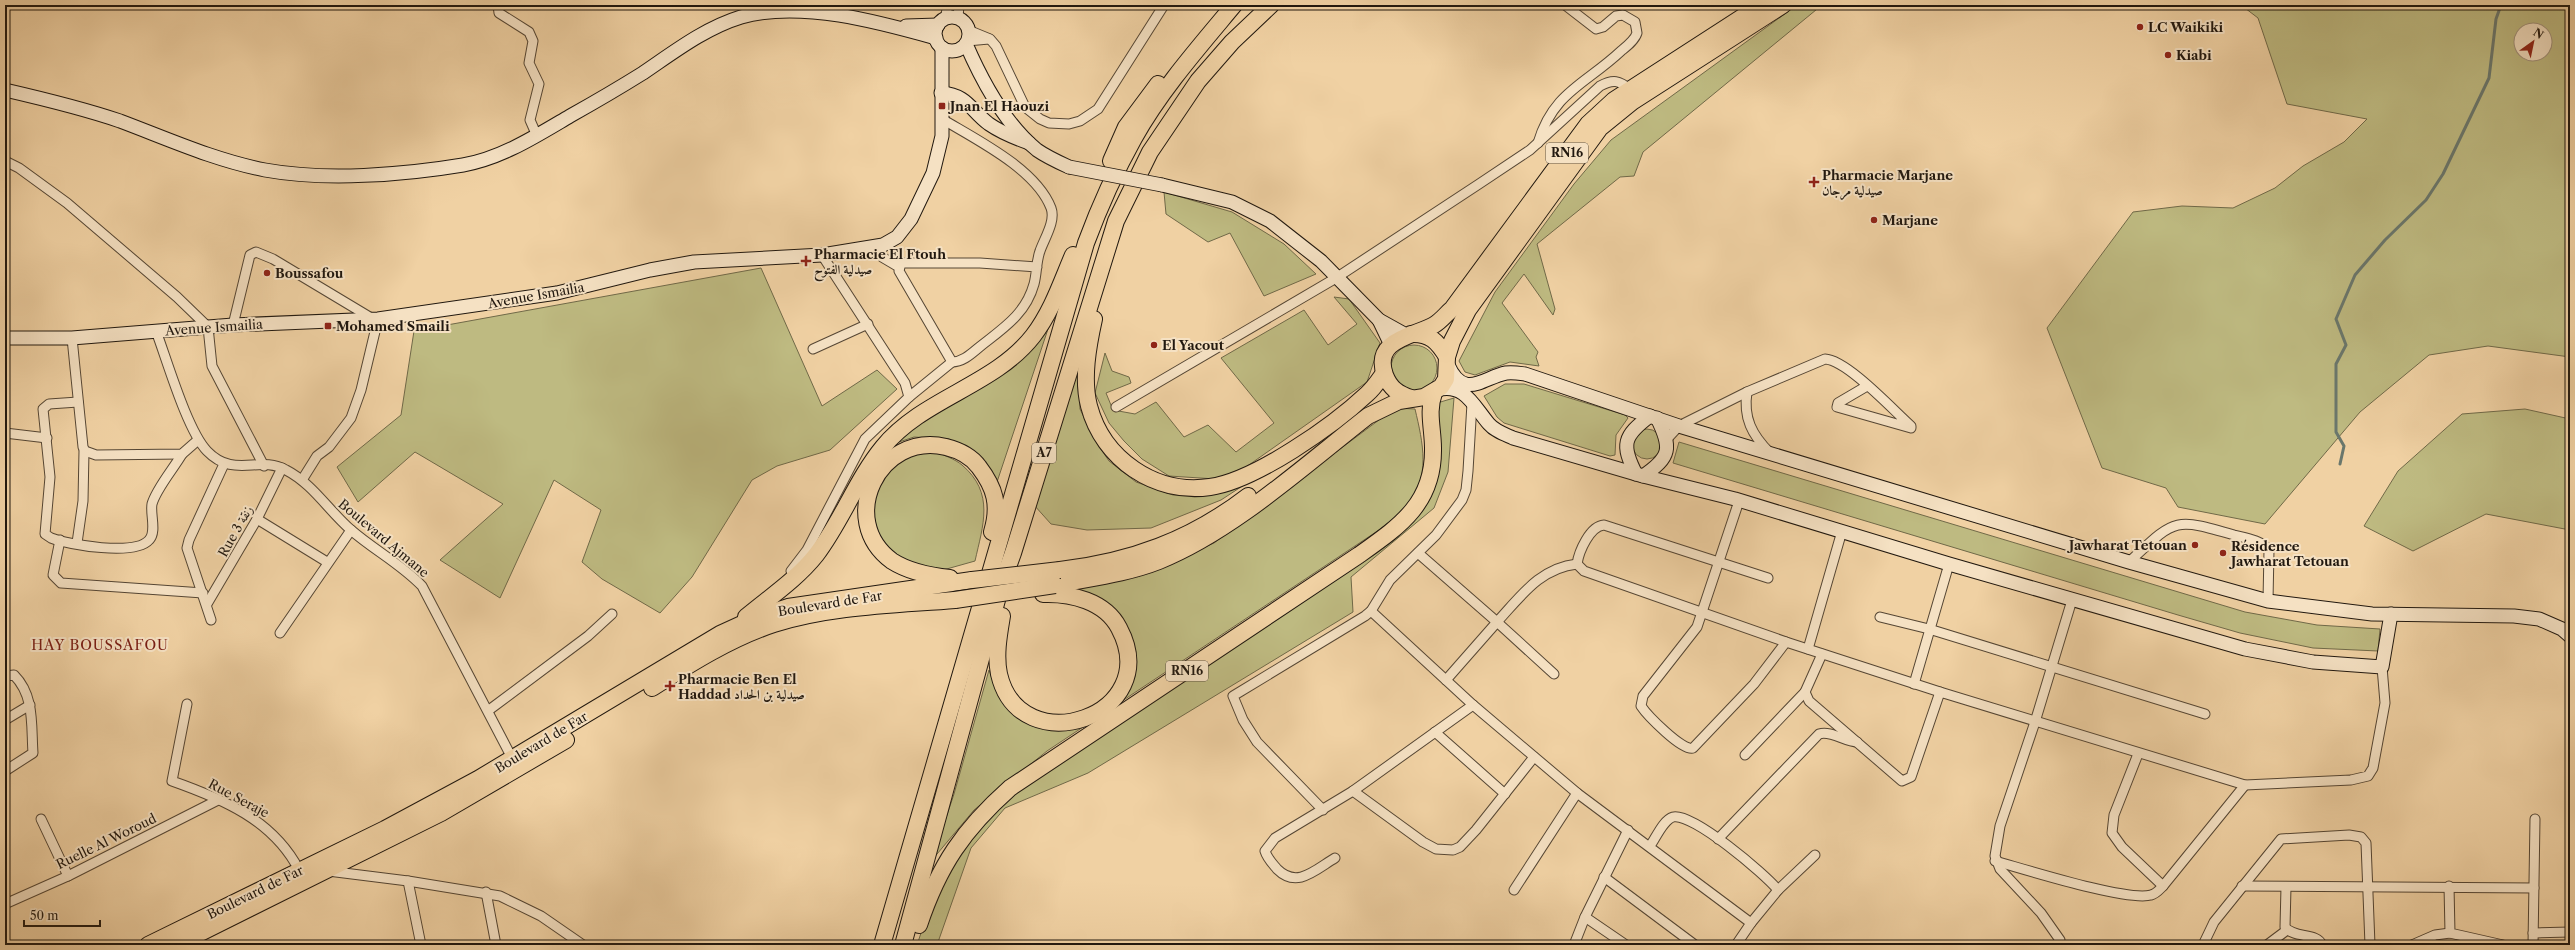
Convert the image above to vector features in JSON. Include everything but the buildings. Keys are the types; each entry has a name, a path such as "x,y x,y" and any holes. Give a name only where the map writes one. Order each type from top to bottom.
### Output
{"highway":[{"path":"734,627 791,581 816,554 856,485 884,446 910,422 1004,363 1032,337 1050,310 1126,127 1193,39 1225,5"},
{"name":"A7","path":"881,945 1086,243 1100,205 1134,138 1169,86 1234,5"},
{"path":"1271,5 1194,101 1151,160 1102,286 1090,336 1086,379 1089,405 1099,432 1117,457 1140,474 1158,482 1185,487 1210,487 1237,481 1270,464 1335,420 1367,394"},
{"name":"A7","path":"903,945 1000,589 1013,553 1116,221 1150,152 1198,81 1232,42 1271,5"},
{"name":"RN16","path":"1391,345 1407,335 1434,325 1452,309 1588,124 1607,105 1761,5"},
{"name":"RN16","path":"912,945 933,886 954,848 979,816 1010,788 1347,563 1385,536 1416,507 1429,484 1433,465 1430,410 1436,391 1446,379 1448,361 1457,329 1468,310 1571,165 1600,128 1632,102 1783,5"},
{"path":"1407,335 1419,334 1429,337 1438,343 1448,361"},
{"path":"1391,345 1384,360 1384,373 1394,390 1411,398"},
{"path":"1012,591 1131,558 1176,540 1242,500 1348,416 1361,404 1384,373"},
{"path":"881,945 907,829 995,523 996,506 992,484 977,464 959,451 934,445 913,447 891,458 877,473 867,501 870,532 878,547 893,561 909,569 930,576 972,580 1058,577 1137,568 1194,544 1222,528 1368,416 1392,403 1411,398 1424,398 1436,391"},
{"path":"1012,591 1062,594 1087,600 1106,611 1116,622 1125,640 1129,668 1120,691 1107,706 1084,720 1054,722 1038,719 1026,713 1009,696 999,674 998,654 1013,553"},
{"name":"Boulevard de Far","path":"148,945 385,829 478,779 734,627 788,607 972,580"},
{"name":"Boulevard de Far","path":"176,945 441,813 663,681 751,632 800,617 833,612 955,600 1012,591"}],"street":[{"path":"498,5 499,13 529,32 532,37 529,62 539,84 530,120 537,136"},
{"path":"948,5 947,21 956,43 978,71 1007,116 1031,144 1046,156 1070,167 1162,185 1246,208 1281,228 1379,320 1407,335"},
{"path":"894,26 947,21 959,5"},
{"path":"5,90 105,117 214,157 292,174 330,176 465,165 496,156 537,136 630,81 704,32 740,17 760,13 807,12 894,26 956,43 990,39 1000,52 1025,107 1040,119 1049,123 1069,124 1080,121 1098,109 1164,5"},
{"path":"1538,143 1546,121 1555,106 1615,57 1637,33 1635,22 1629,17 1616,16 1603,27 1596,29 1565,5"},
{"name":"Avenue Ismailia","path":"5,338 72,338 233,325 376,319 557,293 650,270 694,262 822,255 878,247 897,237 911,219 933,173 940,148 942,87 956,43 947,21"},
{"path":"1116,407 1336,278 1479,184 1538,143 1585,98 1608,82 1621,82 1630,90"},
{"path":"942,87 965,100 988,123 1013,138 1031,144"},
{"path":"764,602 807,550 865,439 909,397 952,362 965,358 1011,324 1030,295 1039,253 1052,216 1052,209 1044,195 1015,165 942,119"},
{"path":"5,161 19,168 67,203 177,296 208,327 212,366 264,466"},
{"path":"878,247 882,257 899,267 913,297 952,362"},
{"path":"233,325 246,264 250,255 256,252 273,259 376,319 359,395 351,418 328,448 317,456 302,480"},
{"path":"822,255 905,383 909,397"},
{"path":"899,267 904,262 980,263 1037,266"},
{"path":"1379,320 1391,345"},
{"path":"813,349 868,324"},
{"path":"156,331 198,440 214,458 224,464 188,544 188,554 208,604 211,620"},
{"path":"72,338 84,451 83,501 77,543"},
{"path":"1667,438 1679,426 1747,392 1825,359 1839,363 1867,386 1911,428 1837,407 1838,403 1867,386"},
{"path":"1448,361 1455,377 1468,384 1485,383 1506,373 1525,374 1679,426 2129,562 2268,601 2340,612 2539,619 2562,629 2570,636"},
{"path":"1436,391 1450,388 1470,399 1489,424 1513,438 1640,475 1739,501 2072,600 2281,657 2382,667"},
{"path":"1747,392 1745,406 1747,418 1757,440 1771,454"},
{"path":"1323,810 1257,742 1243,720 1233,696 1371,611 1387,583 1446,524 1466,490 1473,409 1470,399"},
{"path":"78,402 49,404 44,406 50,477 45,534 51,538 119,548 141,544 149,540 151,536 153,502 182,454 198,440"},
{"path":"1640,475 1664,460 1667,449 1667,438 1653,417"},
{"path":"1640,475 1627,455 1626,444 1634,429 1653,417"},
{"path":"1471,433 1481,424 1489,424"},
{"path":"5,433 47,438"},
{"path":"84,451 96,454 182,454"},
{"name":"Boulevard Ajmane","path":"224,464 234,466 264,466 282,468 302,480 351,530 407,571 422,586 512,758"},
{"name":"Rue 3 زنقة","path":"208,604 257,519 282,468"},
{"path":"1739,501 1720,563 1703,612 1693,634 1640,703 1644,711 1657,724 1685,748 1690,749 1699,743 1754,684 1786,642"},
{"path":"257,519 328,562"},
{"path":"2129,562 2156,537 2180,523 2192,523 2260,542 2270,550 2268,601"},
{"path":"1577,564 1581,551 1593,531 1604,525 1768,578"},
{"path":"280,633 351,530"},
{"path":"1808,649 1842,531"},
{"path":"60,540 53,575 61,583 203,593"},
{"path":"1418,553 1554,674"},
{"path":"1446,680 1536,580 1554,568 1577,564"},
{"path":"1577,564 1584,571 1822,654 2138,754 2246,785 2351,780 2368,776 2375,760 2385,703 2382,667 2391,614"},
{"path":"1914,684 1949,564"},
{"path":"2060,940 2041,913 2003,872 1995,861 2000,826 2035,722 2072,600"},
{"path":"1371,611 1473,705 1577,793 1650,846 1751,923"},
{"path":"488,710 588,636 612,614"},
{"path":"1880,617 1930,630 2205,714"},
{"path":"1745,755 1805,692 1822,654"},
{"path":"5,676 13,674 19,680 30,705 33,753 5,771"},
{"path":"1805,692 1809,701 1899,779 1906,780 1911,777 1918,760 1940,692"},
{"name":"Rue Seraje","path":"188,704 172,781 218,800 249,816 271,831 285,847 299,870"},
{"path":"5,720 30,705"},
{"path":"1335,858 1308,874 1292,879 1286,877 1274,865 1265,851 1275,838 1353,791 1473,705"},
{"path":"1435,732 1504,794"},
{"path":"1718,839 1819,734 1826,733 1843,740 1858,742"},
{"path":"2138,754 2114,815 2112,833 2122,847 2163,886"},
{"path":"1353,791 1423,842 1444,851 1460,847 1534,757"},
{"path":"1995,861 2096,888 2141,896 2156,893 2246,785"},
{"path":"1514,890 1577,793"},
{"name":"Ruelle Al Woroud","path":"6,901 68,876 218,800"},
{"path":"1650,846 1667,821 1678,817 1691,821 1718,839 1778,890"},
{"path":"41,819 68,876"},
{"path":"2533,945 2535,819"},
{"path":"1574,945 1585,917 1628,830"},
{"path":"2203,945 2214,922 2281,839 2349,835 2361,837 2366,843 2369,887 2370,945"},
{"path":"1736,945 1751,923 1778,890 1815,855"},
{"path":"327,871 408,880 486,892 522,905 569,933 583,945"},
{"path":"1604,877 1695,945"},
{"path":"408,880 421,945"},
{"path":"2242,886 2449,886 2534,888"},
{"path":"2449,886 2450,933"},
{"path":"2286,887 2285,927 2287,930 2296,935 2315,938 2322,945"},
{"path":"486,892 496,945"},
{"path":"1585,917 1626,945"},
{"path":"2267,945 2287,930"},
{"path":"2534,933 2570,932"},
{"path":"2412,945 2435,935 2450,933 2491,944 2503,945"}],"shaded area":[{"path":"1797,5 1822,5 1643,152 1634,176 1620,177 1537,244 1555,309 1553,315 1524,274 1502,303 1538,352 1536,357 1539,366 1510,362 1475,375 1465,372 1459,361 1495,292 1574,184 1611,140"},
{"path":"2241,5 2570,5 2570,357 2488,346 2429,355 2360,412 2265,524 2178,507 2166,488 2102,468 2047,328 2133,212 2182,206 2233,208 2275,188 2303,166 2344,142 2367,119 2287,104 2258,18"},
{"path":"1164,192 1232,212 1284,244 1316,274 1264,296 1230,233 1208,242 1166,214"},
{"path":"761,268 822,406 877,370 897,389 830,450 777,466 752,480 692,577 660,613 602,579 582,562 601,510 554,480 500,598 440,560 503,504 415,452 358,502 337,467 401,415 414,331"},
{"path":"1334,297 1349,299 1380,343 1367,382 1246,467 1216,479 1169,476 1142,459 1109,423 1095,393 1105,353 1112,371 1129,377 1131,383 1106,393 1113,410 1135,414 1156,402 1184,437 1208,425 1236,452 1274,423 1221,358 1304,310 1328,345 1357,324"},
{"path":"1053,314 997,482 983,460 949,439 914,437 890,445"},
{"path":"1409,345 1419,345 1431,351 1436,359 1436,377 1431,385 1423,390 1409,391 1401,388 1394,381 1391,373 1391,363 1394,355 1401,348"},
{"path":"1078,367 1080,409 1095,440 1109,461 1136,482 1173,495 1209,495 1247,483 1221,500 1151,528 1087,530 1051,524 1034,505"},
{"path":"1505,384 1524,384 1625,415 1628,418 1616,435 1615,455 1610,456 1504,423 1497,417 1484,396"},
{"path":"1454,398 1448,472 1434,508 1351,577 1353,612 1088,773 1005,808 971,848 937,945 917,945 932,900 948,869 986,819 1042,769 1418,508 1437,403"},
{"path":"1395,408 1415,409 1422,447 1423,459 1420,483 1415,495 1404,509 1379,530 1047,751 974,810 932,860 954,794 989,670 998,695 1020,720 1045,729 1071,729 1099,715 1120,692 1126,660 1116,624 1067,590 1139,576 1214,543"},
{"path":"2525,409 2570,419 2570,530 2486,514 2413,551 2364,526 2398,471 2462,414"},
{"path":"1647,429 1658,433 1662,444 1658,455 1647,459 1636,455 1632,444 1636,433"},
{"path":"1679,442 2245,612 2317,625 2380,629 2378,651 2313,648 2240,633 2178,615 1673,463"},
{"path":"934,451 959,463 972,476 979,487 983,498 984,510 981,535 975,561 943,570 912,563 889,552 877,538 872,498 891,466 910,456"}],"waterway":[{"path":"2340,464 2344,446 2336,432 2336,364 2346,345 2336,319 2355,275 2385,240 2426,200 2443,174 2489,78 2496,19 2501,5"}],"place":[{"name":"LC Waikiki","path":"2140,27"},
{"name":"Kiabi","path":"2168,55"},
{"name":"Jnan El Haouzi","path":"942,106"},
{"name":"Pharmacie Marjane صيدلية مرجان","path":"1814,182"},
{"name":"Marjane","path":"1874,220"},
{"name":"Pharmacie El Ftouh صيدلية الفتوح","path":"806,261"},
{"name":"Boussafou","path":"267,273"},
{"name":"Mohamed Smaili","path":"328,326"},
{"name":"El Yacout","path":"1154,345"},
{"name":"Jawharat Tetouan","path":"2195,545"},
{"name":"Résidence Jawharat Tetouan","path":"2223,553"},
{"name":"Pharmacie Ben El Haddad صيدلية بن الحداد","path":"670,686"}],"district":[{"name":"HAY BOUSSAFOU","path":"100,645"}]}
